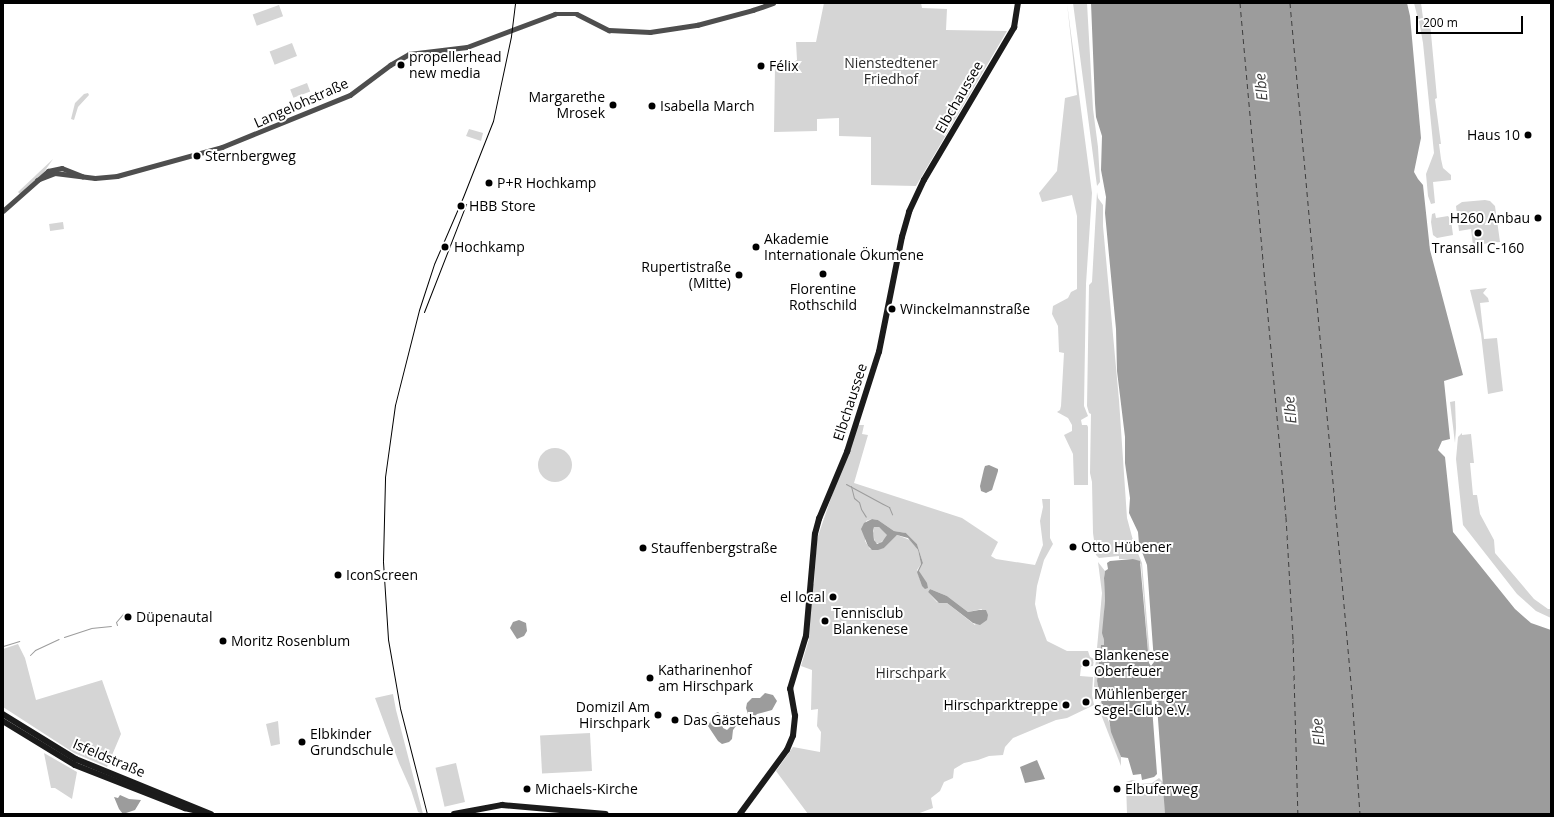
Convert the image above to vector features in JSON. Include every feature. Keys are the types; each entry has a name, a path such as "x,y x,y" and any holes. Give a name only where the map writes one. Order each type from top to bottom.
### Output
{"main road":[{"name":"Elbchaussee","path":"740,814 784,755 793,736 795,716 790,689 806,636 815,534 819,519 847,452 879,352 902,237 909,212 924,180 1014,28 1018,3"},
{"name":"Isfeldstraße","path":"3,714 76,759 211,814"},
{"name":"Isfeldstraße","path":"3,721 75,765 185,808 211,814"},
{"path":"454,814 502,805 606,814"}],"street":[{"name":"Langelohstraße","path":"3,211 37,180 55,173 100,178 122,175 222,147 350,95 390,65 409,54 464,48 518,29 536,20 563,13 577,14 609,30 658,31 697,25 773,3"}],"green space":[{"name":"Nienstedtener Friedhof","path":"824,3 921,3 922,8 947,9 946,30 1007,31 916,186 871,185 871,137 839,136 839,118 817,119 817,131 774,132 775,66 788,65 797,60 796,42 816,42"},
{"path":"1067,3 1092,193 1086,284 1084,406 1088,416 1081,420 1082,425 1087,425 1088,427 1088,485 1074,485 1073,454 1064,435 1072,431 1072,425 1068,418 1057,412 1060,410 1061,406 1064,353 1059,352 1058,326 1052,314 1053,306 1068,298 1071,292 1077,289 1077,216 1072,195 1042,202 1039,193 1057,171 1065,98 1077,95"},
{"path":"1073,3 1087,3 1093,109 1098,147 1100,182 1097,186"},
{"path":"1414,3 1421,3 1423,18 1418,19"},
{"path":"279,5 283,16 257,26 253,15"},
{"path":"1424,19 1424,23 1430,23 1437,98 1435,99 1441,144 1439,144 1441,159 1443,168 1451,175 1451,180 1433,182 1435,203 1431,204 1428,196 1426,174 1434,153 1423,43 1419,21"},
{"path":"292,43 297,56 275,65 270,52"},
{"path":"307,83 310,91 293,98 290,89"},
{"path":"88,93 89,95 78,107 74,120 71,119 75,103 84,94"},
{"path":"469,129 483,133 481,141 466,136"},
{"path":"53,159 44,172 20,194 18,192"},
{"path":"1097,192 1098,198 1103,205 1103,226 1119,400 1127,518 1134,544 1142,563 1150,657 1149,663 1141,564 1133,559 1119,559 1119,556 1099,558 1096,555 1093,533 1092,482 1090,473 1091,414 1089,413 1087,406 1089,285 1092,282"},
{"path":"1490,201 1495,206 1500,242 1473,245 1471,229 1459,231 1456,206 1462,202"},
{"path":"1435,213 1436,218 1448,216 1451,220 1453,235 1437,238 1433,235 1431,222 1432,214"},
{"path":"63,222 64,229 50,231 49,224"},
{"path":"1487,288 1483,293 1488,298 1489,302 1480,303 1484,339 1497,338 1503,391 1488,394 1481,334 1470,290"},
{"path":"1455,401 1456,428 1455,443 1450,402"},
{"name":"Hirschpark","path":"856,425 864,425 862,434 868,435 854,483 962,518 998,542 991,556 996,559 1035,565 1043,545 1040,521 1043,507 1042,499 1050,499 1050,538 1053,544 1044,560 1037,586 1035,604 1047,641 1067,651 1088,651 1090,657 1094,659 1093,666 1081,667 1080,676 1093,677 1092,695 1094,705 1067,718 1056,720 1013,738 1005,747 1003,755 989,756 964,763 954,769 953,778 944,782 940,791 931,798 933,808 917,814 808,814 776,771 793,747 820,752 821,732 817,726 818,709 811,710 812,670 801,666 809,639 805,639 811,584 814,584 817,539","holes":["872,519 878,520 894,531 906,533 917,544 923,563 919,571 922,586 917,570 921,564 918,550 910,540 897,535 884,548 870,549 865,541 866,521","930,589 947,596 968,612 982,609 975,625 947,603 937,602 928,592"]},
{"path":"1462,433 1462,435 1471,434 1474,463 1470,463 1473,495 1477,495 1480,514 1494,540 1495,553 1534,599 1548,609 1551,609 1551,618 1536,611 1517,594 1463,525 1456,459 1458,437"},
{"path":"552,448 558,448 562,449 569,455 572,465 571,472 565,479 558,482 552,482 548,481 541,475 538,468 538,462 539,458 545,451"},
{"path":"874,527 879,527 887,533 887,537 880,543 875,543 873,533"},
{"path":"1098,562 1105,571 1105,601 1103,635 1104,645 1101,645 1097,681 1102,700 1096,701 1094,686 1102,593"},
{"path":"18,644 25,658 36,700 102,680 121,734 107,767 74,753 3,707 3,649"},
{"path":"393,694 423,814 418,812 411,790 399,763 375,698"},
{"path":"1102,702 1121,757 1121,766 1097,704"},
{"path":"278,721 280,744 271,746 266,724"},
{"path":"590,733 592,771 542,774 540,736"},
{"path":"44,753 77,772 72,799 55,788 51,788"},
{"path":"456,763 465,802 445,807 436,768"},
{"path":"1159,778 1164,783 1165,814 1127,814 1126,782 1132,780 1139,784 1152,783"}],"water":[{"name":"Elbe","path":"1091,3 1407,3 1410,16 1421,138 1414,172 1423,185 1430,250 1463,375 1444,381 1450,439 1442,441 1438,450 1445,457 1453,532 1515,609 1531,623 1551,630 1551,814 1165,814 1156,692 1154,690 1151,693 1157,774 1154,777 1142,780 1141,774 1133,775 1128,758 1121,757 1111,732 1109,719 1102,705 1097,681 1101,645 1104,645 1102,633 1105,601 1104,578 1105,571 1108,569 1107,563 1110,561 1133,559 1140,561 1149,663 1151,666 1154,662 1147,565 1139,544 1138,532 1129,513 1130,498 1125,463 1125,437 1117,371 1116,329 1105,213 1106,197 1101,170 1102,136 1096,117"},
{"path":"989,465 998,469 998,471 992,490 986,493 981,491 980,486 985,466"},
{"path":"872,519 878,520 894,531 906,533 917,544 923,563 919,571 927,583 928,588 925,589 922,586 917,572 921,564 918,550 908,538 897,535 884,548 872,550 868,546 861,529 864,523","holes":["874,527 879,527 887,535 882,542 877,544 874,540"]},
{"path":"930,589 947,596 968,612 986,610 988,615 987,620 980,625 973,623 947,603 939,603 928,592"},
{"path":"519,620 526,623 527,631 524,636 517,639 510,628 513,622"},
{"path":"765,693 773,695 777,701 772,710 757,714 750,722 736,726 733,730 732,739 729,742 722,744 718,741 708,726 714,714 718,712 721,715 723,728 727,730 733,724 749,717 746,708 747,703 752,698 760,698"},
{"path":"1037,760 1045,779 1025,783 1020,767"},
{"path":"120,795 129,799 141,800 135,810 123,814 114,797 118,798"}],"waterway":[{"path":"846,484 889,507 892,514"},
{"path":"851,486 854,498 859,502 866,517"},
{"path":"117,625 116,622 123,614"},
{"path":"64,637 91,628 111,626"},
{"path":"30,655 35,650 59,639"},
{"path":"3,646 19,641"}],"ferry route":[{"path":"1240,3 1286,517 1293,639 1298,814"},
{"path":"1290,3 1352,694 1360,814"}],"tram line":[{"path":"427,814 400,708 388,639 383,561 385,477 395,405 419,310 434,264 463,197 493,121 511,36 515,3"},
{"path":"424,312 466,204"}],"place":[{"name":"propellerhead new media","path":"401,65"},
{"name":"Félix","path":"761,66"},
{"name":"Margarethe Mrosek","path":"613,105"},
{"name":"Isabella March","path":"652,106"},
{"name":"Haus 10","path":"1528,135"},
{"name":"Sternbergweg","path":"197,156"},
{"name":"P+R Hochkamp","path":"489,183"},
{"name":"HBB Store","path":"461,206"},
{"name":"H260 Anbau","path":"1538,218"},
{"name":"Transall C-160","path":"1478,233"},
{"name":"Hochkamp","path":"445,247"},
{"name":"Akademie Internationale Ökumene","path":"756,247"},
{"name":"Florentine Rothschild","path":"823,274"},
{"name":"Rupertistraße (Mitte)","path":"739,275"},
{"name":"Winckelmannstraße","path":"892,309"},
{"name":"Otto Hübener","path":"1073,547"},
{"name":"Stauffenbergstraße","path":"643,548"},
{"name":"IconScreen","path":"338,575"},
{"name":"el local","path":"833,597"},
{"name":"Düpenautal","path":"128,617"},
{"name":"Tennisclub Blankenese","path":"825,621"},
{"name":"Moritz Rosenblum","path":"223,641"},
{"name":"Blankenese Oberfeuer","path":"1086,663"},
{"name":"Katharinenhof am Hirschpark","path":"650,678"},
{"name":"Mühlenberger Segel-Club e.V.","path":"1086,702"},
{"name":"Hirschparktreppe","path":"1066,705"},
{"name":"Domizil Am Hirschpark","path":"658,715"},
{"name":"Das Gästehaus","path":"675,720"},
{"name":"Elbkinder Grundschule","path":"302,742"},
{"name":"Michaels-Kirche","path":"527,789"},
{"name":"Elbuferweg","path":"1117,789"}]}
